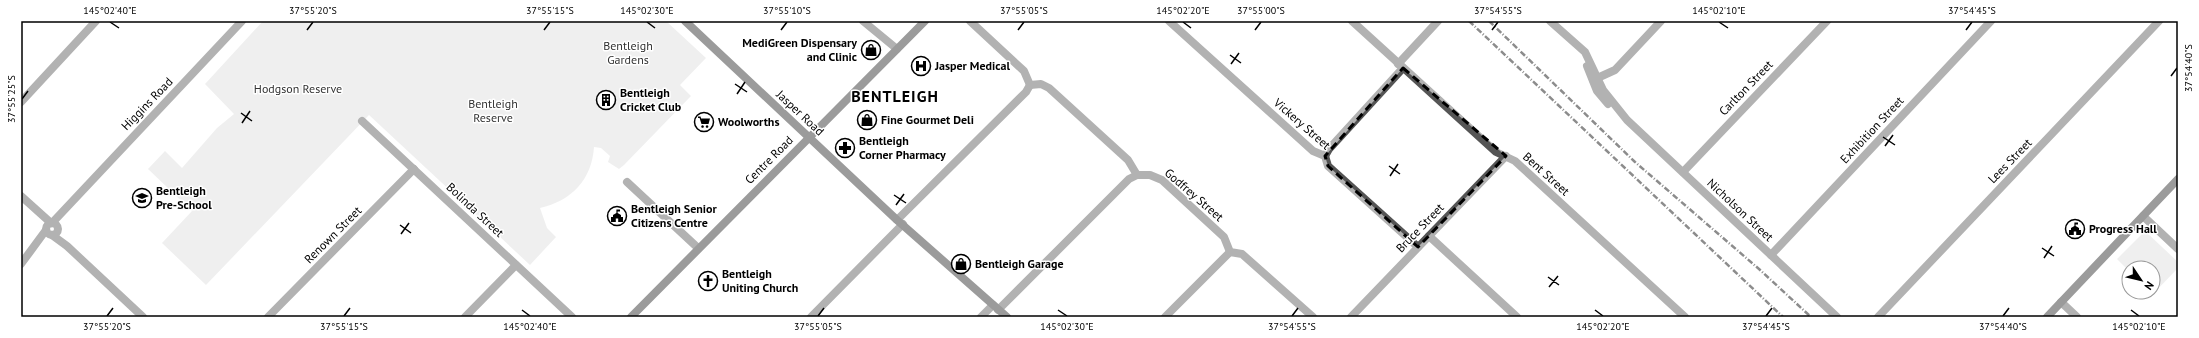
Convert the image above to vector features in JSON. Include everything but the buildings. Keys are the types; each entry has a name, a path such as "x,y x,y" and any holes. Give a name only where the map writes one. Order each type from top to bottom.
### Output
{"main road":[{"name":"Jasper Road","path":"685,21 900,222 1007,317"},
{"name":"Centre Road","path":"631,317 925,21"},
{"path":"2047,317 2178,179"}],"street":[{"path":"21,102 96,21"},
{"name":"Higgins Road","path":"21,264 96,175 242,21"},
{"path":"863,21 895,51"},
{"path":"970,21 1024,72 1030,85"},
{"name":"Vickery Street","path":"1169,21 1313,151 1325,156 1328,166 1418,247"},
{"name":"Bent Street","path":"1352,21 1496,152 1515,161 1685,317"},
{"path":"1325,156 1328,149 1438,21"},
{"name":"Nicholson Street","path":"1550,21 1570,40 1596,79 1601,97 1837,317"},
{"path":"1596,79 1615,70 1661,21"},
{"name":"Carlton Street","path":"1683,172 1827,21"},
{"name":"Exhibition Street","path":"1771,255 1992,21"},
{"name":"Lees Street","path":"1878,317 2159,21"},
{"path":"981,317 996,307 1129,179 1137,175 1128,160 1049,88 1041,84 1030,85"},
{"path":"811,317 900,222 1026,92 1030,85"},
{"name":"Bolinda Street","path":"362,121 572,317"},
{"name":"Bruce Street","path":"1351,317 1506,156"},
{"name":"Renown Street","path":"268,317 414,169"},
{"name":"Godfrey Street","path":"1137,175 1150,175 1162,180 1224,237 1230,252"},
{"path":"627,182 698,248"},
{"path":"21,196 36,210 51,229 68,246 143,317"},
{"path":"2143,216 2178,249"},
{"path":"1429,236 1517,317"},
{"path":"1165,317 1230,252 1242,254 1313,317"},
{"path":"465,317 516,265"},
{"path":"2061,302 2077,317"}],"highlighted area":[{"path":"1403,68 1506,156 1418,247 1328,166 1325,156"}],"green space":[{"path":"263,21 666,21 706,58 680,85 691,96 624,165 619,169 608,162 610,156 601,148 594,147 589,169 578,187 561,200 540,208 547,228 556,237 530,265 369,115 206,285 162,243 192,211 148,169 165,151 182,168 217,128 234,114 205,84"},
{"path":"2145,231 2178,262 2178,268 2161,286 2161,260 2121,260 2121,263 2117,259"}],"railway":[{"path":"1469,21 1783,317"},
{"path":"1489,21 1635,162 1759,269 1811,317"}],"place":[{"name":"MediGreen Dispensary and Clinic","path":"871,50"},
{"name":"Jasper Medical","path":"921,66"},
{"name":"Bentleigh Cricket Club","path":"606,100"},
{"name":"Fine Gourmet Deli","path":"867,120"},
{"name":"Woolworths","path":"704,122"},
{"name":"Bentleigh Corner Pharmacy","path":"845,148"},
{"name":"Bentleigh Pre-School","path":"142,198"},
{"name":"Bentleigh Senior Citizens Centre","path":"617,216"},
{"name":"Progress Hall","path":"2075,229"},
{"name":"Bentleigh Garage","path":"961,264"},
{"name":"Bentleigh Uniting Church","path":"708,281"}],"district":[{"name":"BENTLEIGH","path":"895,96"}],"park label":[{"name":"Bentleigh Gardens","path":"628,53"},
{"name":"Hodgson Reserve","path":"298,89"},
{"name":"Bentleigh Reserve","path":"493,111"}]}
